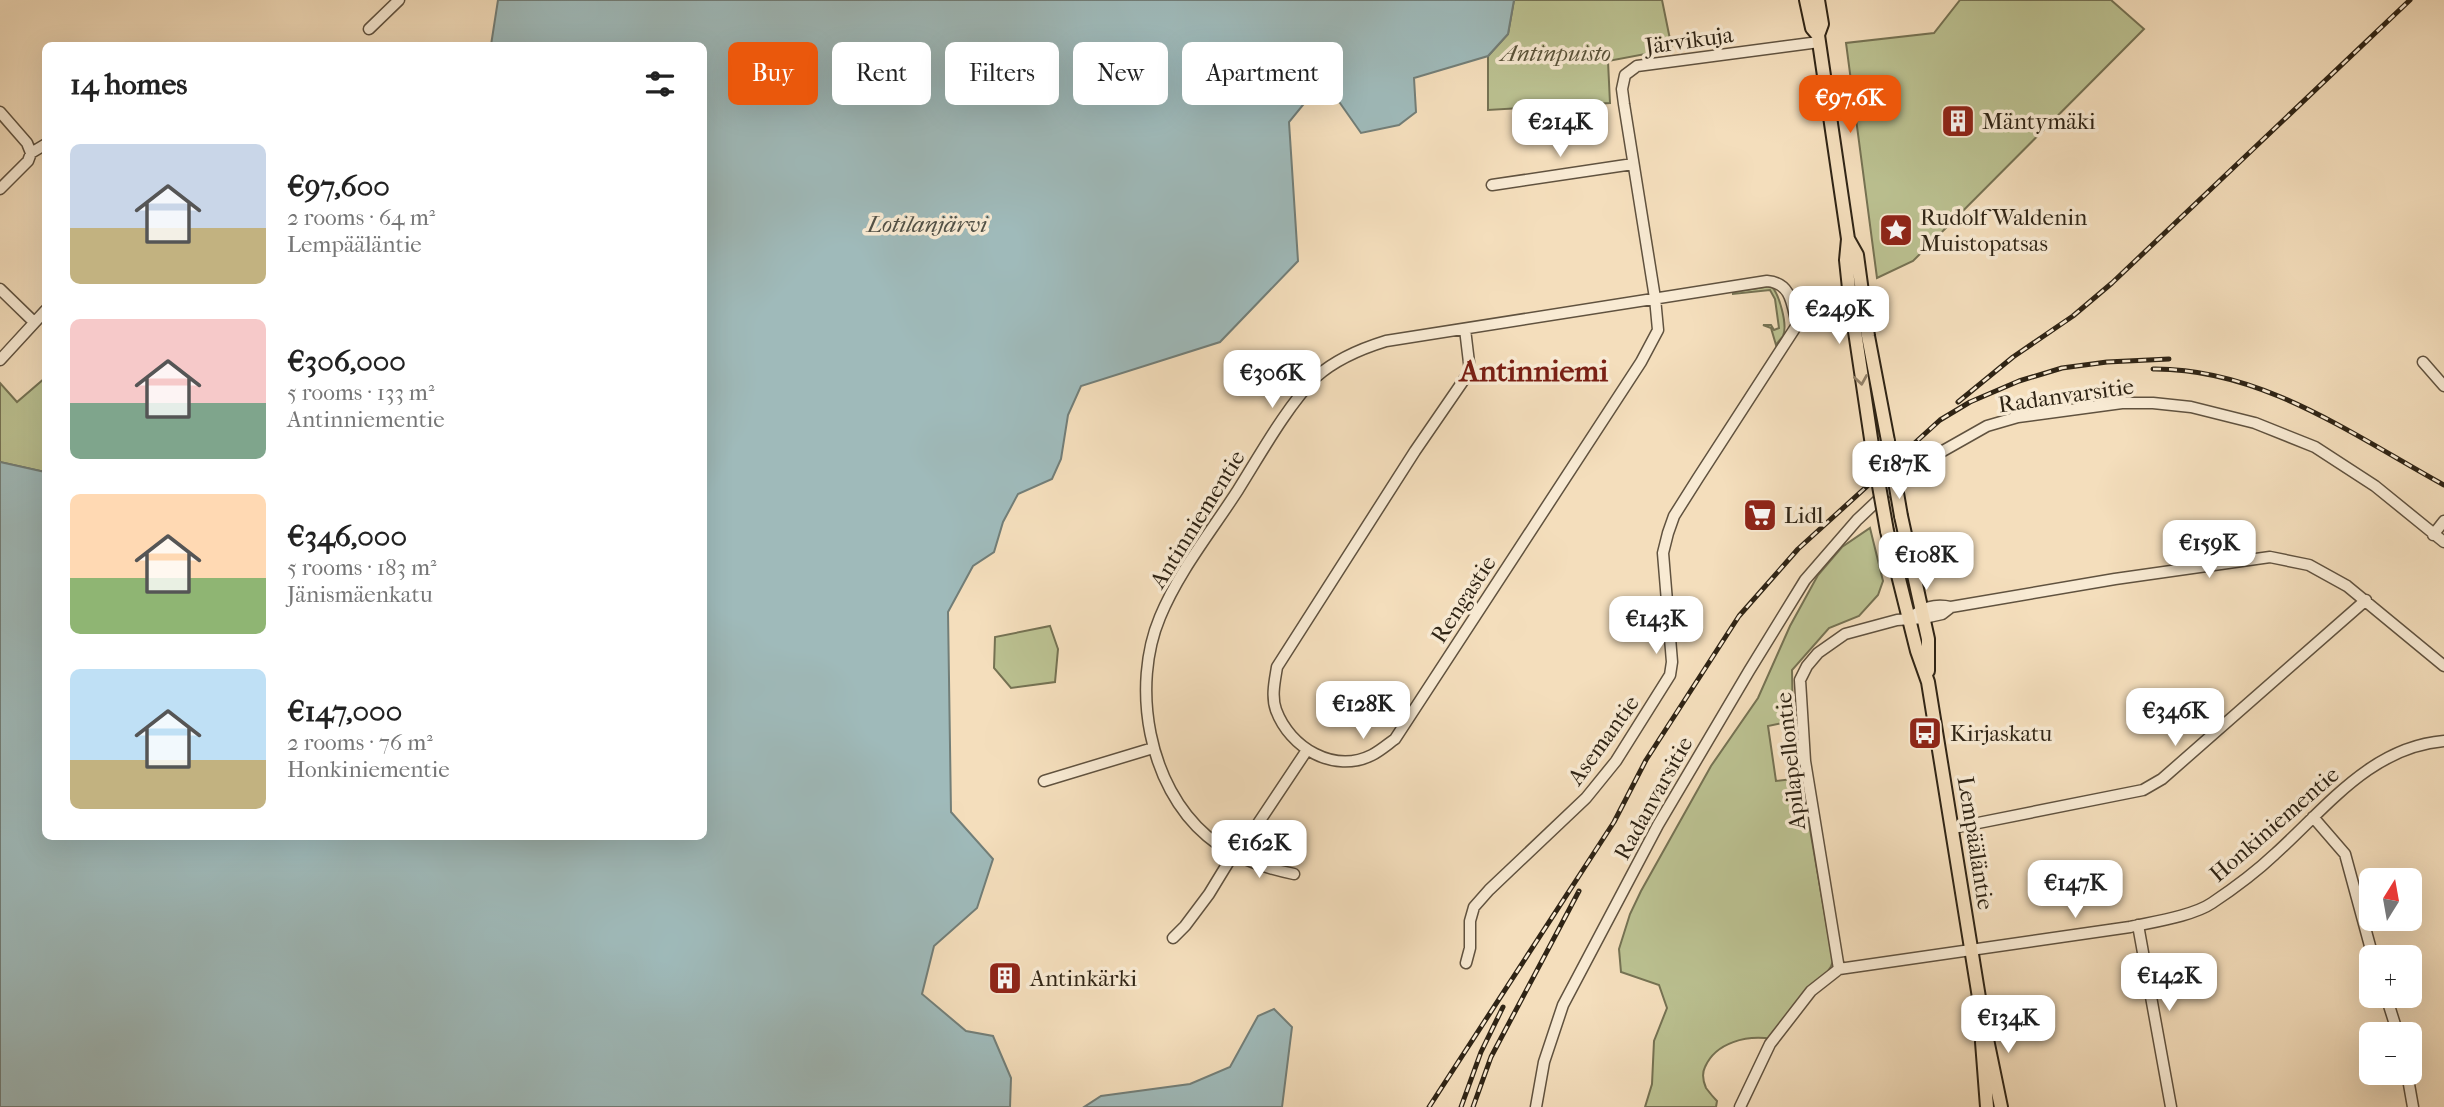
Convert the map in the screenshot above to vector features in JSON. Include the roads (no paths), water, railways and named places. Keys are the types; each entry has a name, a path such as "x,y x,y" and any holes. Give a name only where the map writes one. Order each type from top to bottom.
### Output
{"main road":[{"name":"Lempääläntie","path":"1805,0 1811,25 1819,39"},
{"name":"Lempääläntie","path":"1818,0 1822,24 1819,39 1848,239 1857,255 1857,314 1873,452 1887,531 1928,682 1981,1010 2001,1107"},
{"name":"Lempääläntie","path":"1857,314 1888,441 1901,516 1928,639 1928,682"},
{"name":"Lempääläntie","path":"1981,1010 1987,1107"}],"street":[{"path":"369,29 399,0"},
{"name":"Järvikuja","path":"1655,299 1622,80 1630,69 1646,65 1819,39"},
{"path":"0,111 27,143 31,153"},
{"path":"0,189 27,161 31,153 42,146"},
{"path":"1492,186 1633,163"},
{"name":"Antinniementie","path":"1294,874 1234,853 1206,835 1186,813 1164,776 1153,748 1146,693 1150,650 1160,618 1176,584 1300,396 1316,377 1358,349 1386,341 1776,282 1788,290 1797,325"},
{"path":"0,289 34,322"},
{"name":"Rengastie","path":"1465,329 1470,371 1415,451 1277,667 1275,708 1285,728 1307,750 1326,759 1348,762 1372,755 1395,739 1640,362 1658,330 1655,299"},
{"path":"0,360 42,314"},
{"path":"1797,325 1857,314"},
{"name":"Asemantie","path":"1466,963 1474,907 1586,798 1616,761 1670,675 1671,649 1663,553 1674,516 1797,325"},
{"path":"2423,362 2444,386"},
{"name":"Radanvarsitie","path":"1536,1107 1544,1062 1563,1005 1658,825 1805,580 1857,520 1911,469 1987,426 2018,417 2122,403 2191,407 2255,424 2315,447 2375,486 2444,542"},
{"path":"2433,535 2444,521"},
{"path":"1910,618 1923,614 1942,614 1951,607 2115,579 2270,557 2309,565 2347,586 2444,666"},
{"path":"1953,828 2143,790 2192,753 2366,600"},
{"name":"Apilapellontie","path":"1839,969 1805,761 1800,680 1818,653 1845,634 1910,618"},
{"name":"Honkiniementie","path":"1839,969 2138,925 2164,920 2209,905 2274,856 2360,775 2385,758 2424,743 2444,741"},
{"path":"1044,781 1153,748"},
{"path":"1173,938 1209,894 1234,853 1253,831 1307,750"},
{"path":"2313,817 2345,854 2370,945"},
{"path":"2138,925 2171,1107"},
{"path":"1740,1107 1770,1044 1811,991 1839,969"},
{"path":"2409,1085 2413,1107"}],"water":[{"name":"Lotilanjärvi","path":"498,0 1514,0 1508,34 1488,56 1414,78 1416,112 1399,125 1361,133 1341,105 1343,42 1182,42 1182,105 1303,105 1289,122 1298,261 1220,342 1081,386 1068,415 1061,459 1052,479 1018,494 1003,522 994,552 973,566 948,612 951,812 993,859 977,908 934,946 922,994 966,1031 993,1036 1011,1078 1010,1107 0,1107 0,462 42,471 42,840 707,840 707,42 491,42"},
{"path":"1274,1009 1292,1027 1282,1107 1084,1107 1101,1096 1190,1084 1230,1067 1258,1016"}],"railway":[{"path":"1958,402 2013,357 2073,316 2112,283 2410,0"},
{"path":"1429,1107 1614,822 1646,760 1739,616 1798,549 1940,420 1970,402 2019,381 2062,368 2107,362 2169,359"},
{"path":"2153,369 2193,372 2269,392 2340,426 2444,485"},
{"path":"1473,1107 1491,1057 1579,891"},
{"path":"1461,1107 1481,1052 1503,1007"}],"place":[{"name":"Mäntymäki","path":"1958,121"},
{"name":"Rudolf Waldenin Muistopatsas","path":"1896,230"},
{"name":"Lidl","path":"1760,515"},
{"name":"Kirjaskatu","path":"1925,733"},
{"name":"Antinkärki","path":"1005,978"}],"district":[{"name":"Antinniemi","path":"1534,371"}],"park label":[{"name":"Antinpuisto","path":"1556,53"}]}
